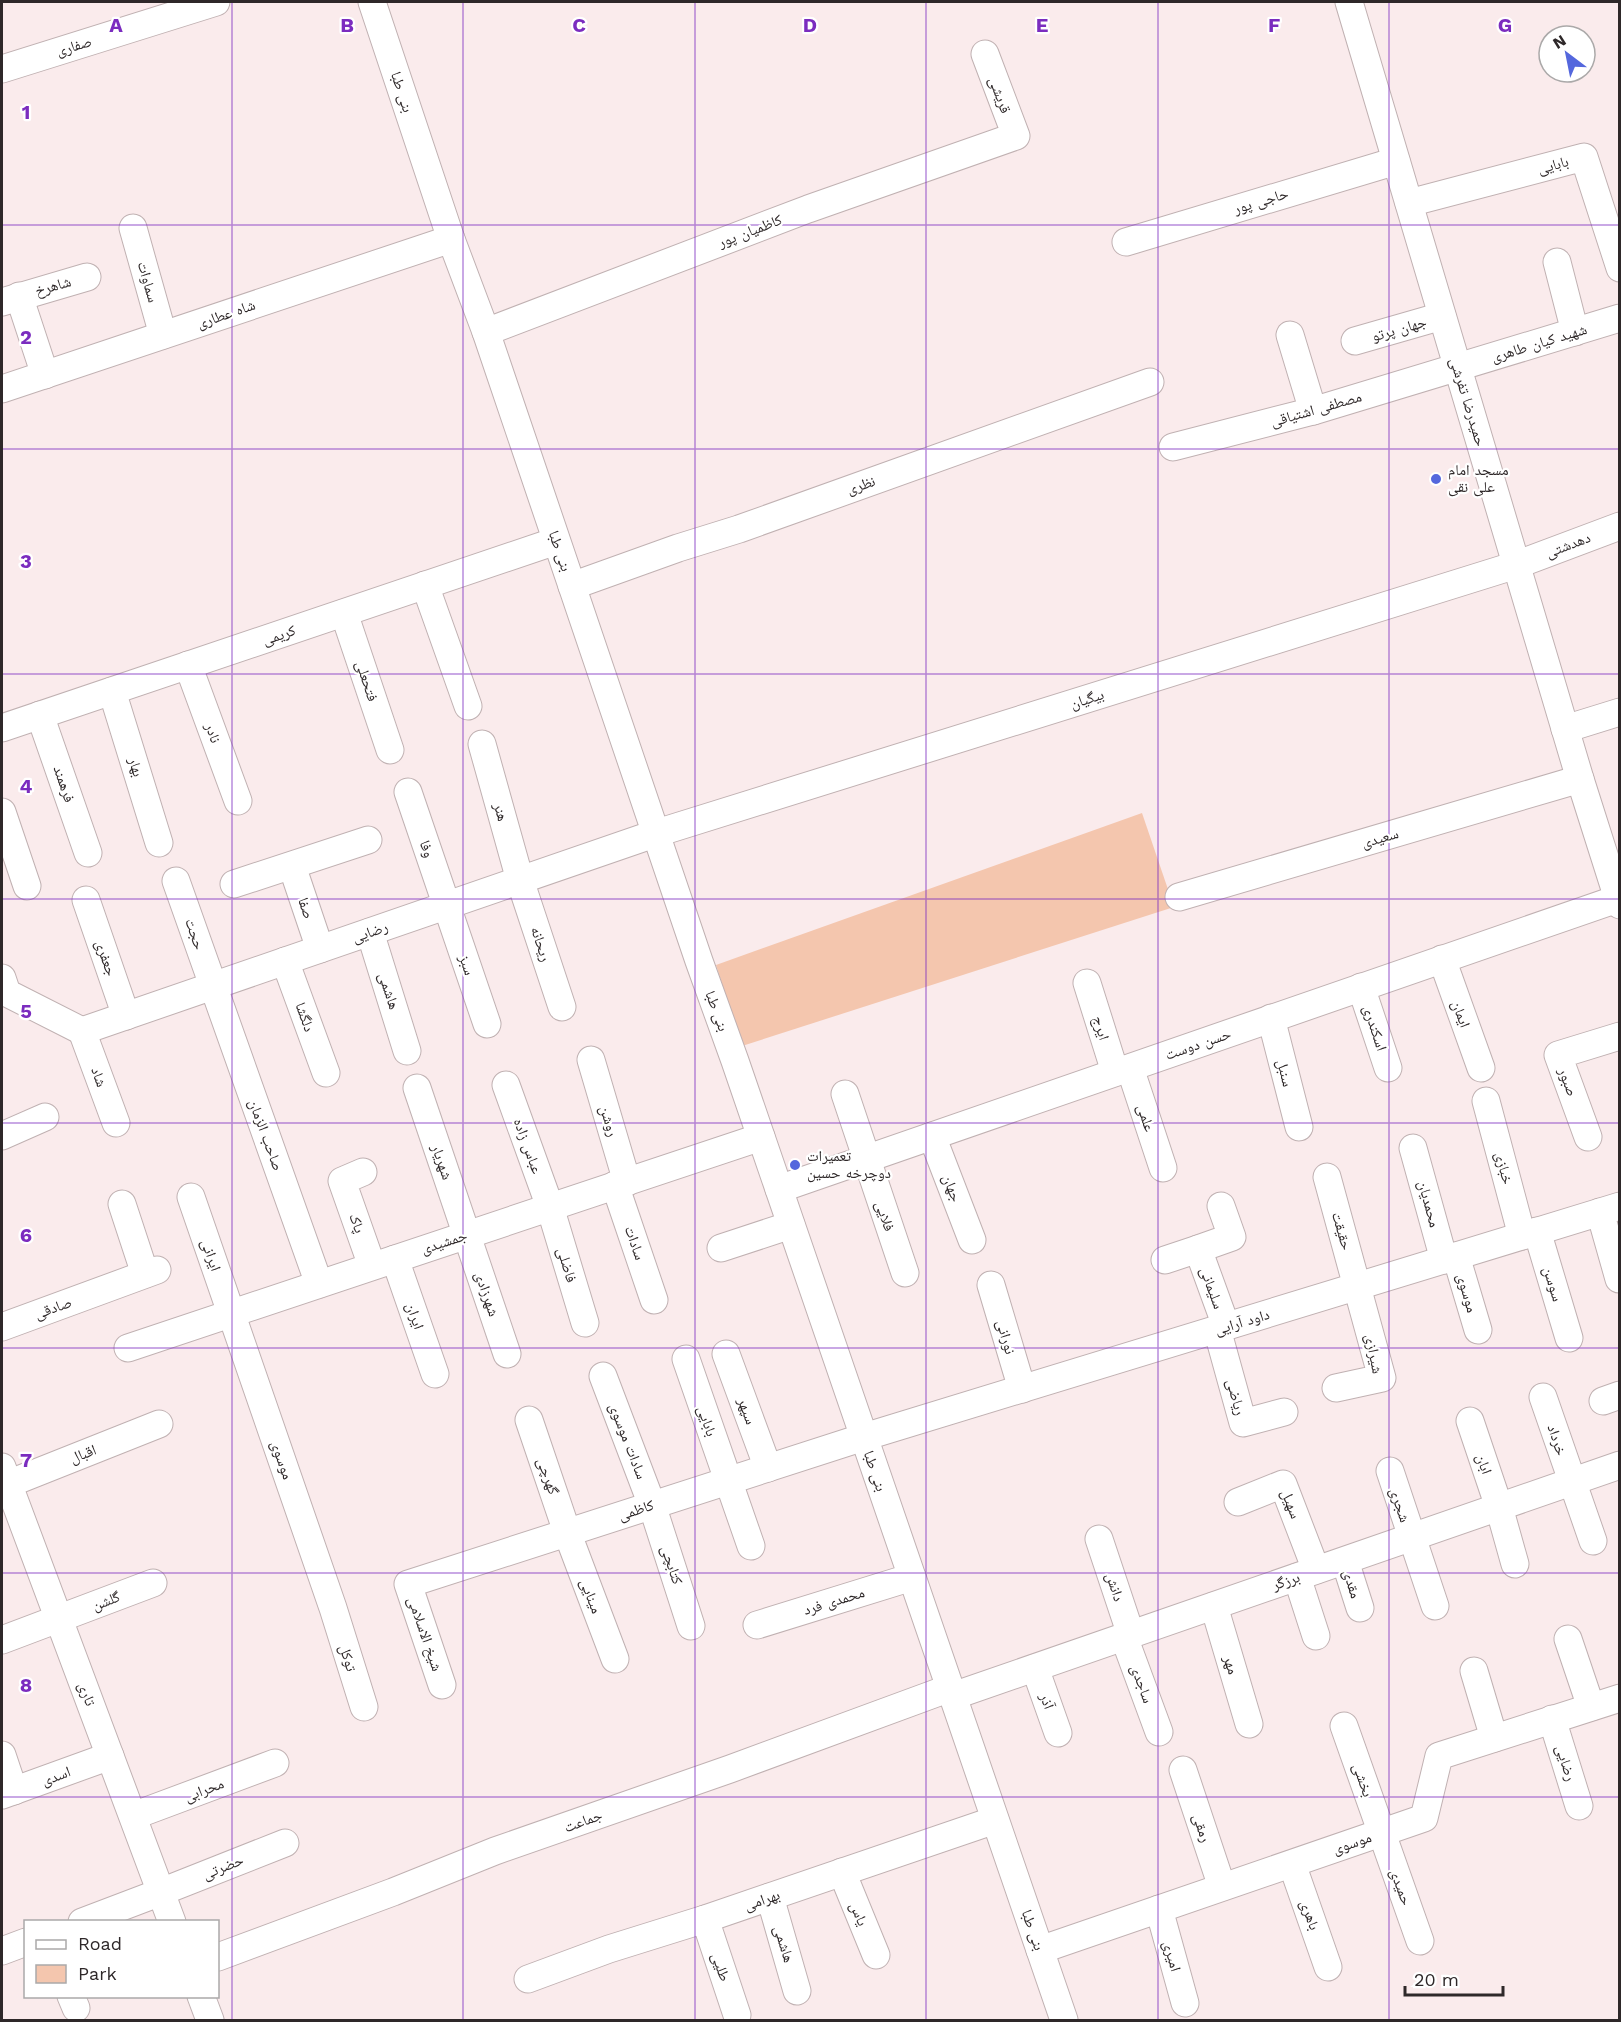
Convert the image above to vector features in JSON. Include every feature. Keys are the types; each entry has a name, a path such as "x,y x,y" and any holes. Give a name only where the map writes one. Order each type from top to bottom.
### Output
{"street":[{"name":"صفاری","path":"2,69 216,2"},
{"name":"بنی طبا","path":"372,2 451,239 486,332 699,961 1064,2020"},
{"name":"حمیدرضا تفرشی","path":"1349,2 1580,779 1619,900"},
{"name":"قریشی","path":"985,54 1016,136"},
{"name":"کاظمیان پور","path":"486,332 808,209 1016,136"},
{"name":"بابایی","path":"1409,203 1584,157 1620,268"},
{"name":"حاجی پور","path":"1126,242 1396,161"},
{"name":"سماوات","path":"133,228 163,335"},
{"name":"شاه عطاری","path":"2,389 451,239"},
{"path":"1557,262 1575,332"},
{"name":"شاهرخ","path":"45,375 10,299 87,277"},
{"name":"جهان پرتو","path":"1355,341 1442,316"},
{"name":"شهید کیان طاهری","path":"1458,367 1620,318"},
{"path":"1290,335 1313,411"},
{"name":"مصطفی اشتیاقی","path":"1173,447 1313,411 1458,367"},
{"name":"نظری","path":"572,586 739,529 1150,382"},
{"name":"دهدشتی","path":"1516,565 1620,526"},
{"name":"کریمی","path":"2,728 556,541"},
{"name":"بیگیان","path":"657,833 1516,565"},
{"path":"425,585 468,706"},
{"name":"فتحعلی","path":"344,613 390,750"},
{"name":"نادر","path":"188,665 238,801"},
{"name":"بهار","path":"112,691 159,843"},
{"path":"1565,729 1620,712"},
{"name":"فرهمند","path":"40,715 88,853"},
{"name":"هنر","path":"482,744 520,880"},
{"name":"سعیدی","path":"1179,897 1580,779"},
{"name":"وفا","path":"408,792 446,906"},
{"path":"2,812 27,886"},
{"name":"رضایی","path":"82,1031 657,833"},
{"path":"234,884 368,840"},
{"name":"صفا","path":"292,866 320,949"},
{"name":"ریحانه","path":"520,880 562,1007"},
{"name":"حجت","path":"176,881 213,986"},
{"name":"جعفری","path":"86,900 126,1016"},
{"name":"حسن دوست","path":"779,1189 1619,900"},
{"name":"سبز","path":"446,906 487,1024"},
{"name":"هاشمی","path":"370,932 407,1051"},
{"name":"ایمان","path":"1442,959 1481,1068"},
{"name":"دلگشا","path":"285,961 326,1073"},
{"path":"2,978 7,993 82,1031"},
{"name":"ایرج","path":"1087,983 1123,1070"},
{"name":"صاحب الزمان","path":"213,986 319,1284"},
{"name":"اسکندری","path":"1361,987 1388,1068"},
{"name":"سنبل","path":"1271,1018 1299,1127"},
{"name":"شاد","path":"82,1031 116,1123"},
{"name":"صبور","path":"1588,1137 1558,1055 1620,1036"},
{"name":"روشن","path":"591,1060 621,1184"},
{"name":"علمی","path":"1123,1070 1163,1168"},
{"name":"عباس زاده","path":"506,1085 549,1207"},
{"name":"شهریار","path":"417,1088 467,1235"},
{"name":"فلایی","path":"845,1094 905,1273"},
{"name":"خبازی","path":"1486,1101 1529,1233"},
{"path":"2,1136 45,1117"},
{"name":"جهان","path":"932,1136 972,1240"},
{"name":"جمشیدی","path":"128,1348 761,1137"},
{"name":"محمدیان","path":"1413,1148 1450,1258"},
{"name":"پاک","path":"352,1176 383,1262"},
{"name":"حقیقت","path":"1327,1177 1358,1286"},
{"name":"سادات","path":"621,1184 654,1300"},
{"name":"ایرانی","path":"191,1197 231,1313"},
{"name":"صادقی","path":"2,1327 151,1272 122,1204"},
{"name":"سلیمانی","path":"1221,1206 1232,1237 1178,1249 1222,1328"},
{"name":"فاضلی","path":"549,1207 585,1323"},
{"path":"1610,1209 1619,1280"},
{"name":"داود آرایی","path":"864,1437 1610,1209"},
{"path":"721,1248 791,1225"},
{"name":"سوسن","path":"1529,1233 1569,1338"},
{"name":"شهرزادی","path":"467,1235 507,1354"},
{"name":"موسوی","path":"1450,1258 1478,1330"},
{"name":"ایران","path":"383,1262 435,1374"},
{"name":"نورانی","path":"991,1285 1022,1389"},
{"name":"شیرازی","path":"1336,1389 1382,1378 1358,1286"},
{"name":"موسوی","path":"231,1313 333,1608"},
{"name":"ریاضی","path":"1222,1328 1243,1423 1284,1412"},
{"name":"سپهر","path":"726,1354 768,1468"},
{"name":"بابایی","path":"686,1359 751,1546"},
{"name":"سادات موسوی","path":"603,1376 652,1505"},
{"name":"خرداد","path":"1543,1397 1593,1541"},
{"name":"گهرچی","path":"529,1420 567,1532"},
{"name":"ابان","path":"1470,1421 1499,1507 1515,1564"},
{"name":"اقبال","path":"5,1475 159,1424"},
{"name":"کاظمی","path":"408,1584 864,1437"},
{"name":"برزگر","path":"951,1692 1035,1668 1620,1465"},
{"name":"شجری","path":"1390,1471 1435,1606"},
{"name":"تاری","path":"5,1475 171,1920"},
{"name":"سهیل","path":"1238,1502 1283,1484 1307,1574"},
{"name":"کتابچی","path":"652,1505 691,1626"},
{"name":"مینایی","path":"567,1532 615,1659"},
{"name":"دانش","path":"1099,1539 1127,1636"},
{"name":"مقدی","path":"1345,1561 1360,1608"},
{"path":"1307,1574 1316,1636"},
{"name":"محمدی فرد","path":"757,1625 912,1577"},
{"name":"گلشن","path":"2,1640 153,1583"},
{"name":"شیخ الاسلامی","path":"408,1584 442,1685"},
{"name":"مهر","path":"1214,1606 1249,1724"},
{"name":"توکل","path":"333,1608 364,1707"},
{"name":"ساجدی","path":"1127,1636 1159,1732"},
{"path":"1568,1639 1591,1707"},
{"name":"آذر","path":"1035,1668 1058,1733"},
{"path":"1474,1671 1494,1738"},
{"name":"جماعت","path":"219,1957 393,1892 495,1851 951,1692"},
{"name":"موسوی","path":"1040,1950 1424,1818 1439,1756 1620,1698"},
{"name":"رضایی","path":"1552,1719 1579,1806"},
{"name":"بخشی","path":"1344,1726 1382,1833"},
{"path":"2,1755 8,1793"},
{"name":"اسدی","path":"8,1793 110,1756"},
{"name":"محرابی","path":"133,1816 275,1763"},
{"name":"رمقی","path":"1183,1770 1222,1887"},
{"name":"بهرامی","path":"528,1979 609,1949 995,1821"},
{"name":"حمیدی","path":"1382,1833 1420,1941"},
{"name":"حضرتی","path":"87,1920 285,1843"},
{"name":"باهری","path":"1292,1864 1329,1967"},
{"name":"یاس","path":"842,1872 876,1956"},
{"name":"هاشمی","path":"770,1897 797,1991"},
{"name":"امیری","path":"1159,1909 1185,2003"},
{"name":"طلیی","path":"705,1919 737,2015"},
{"path":"2,1951 24,1943"},
{"path":"202,1998 210,2020"}],"green space":[{"path":"1142,813 1174,907 742,1046 716,965"}],"place":[{"name":"مسجد امام علی نقی","path":"1436,479"},
{"name":"تعمیرات دوچرخه حسین","path":"795,1165"}]}
